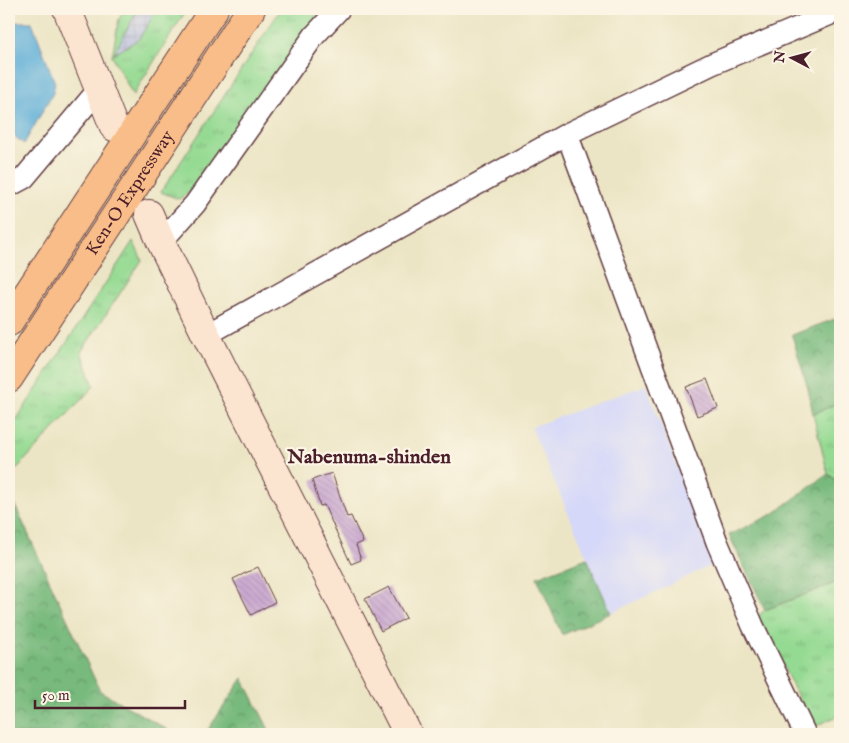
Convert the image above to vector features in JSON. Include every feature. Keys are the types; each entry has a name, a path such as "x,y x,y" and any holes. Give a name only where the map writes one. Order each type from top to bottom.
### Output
{"highway":[{"name":"Ken-O Expressway","path":"9,322 214,9"},
{"name":"Ken-O Expressway","path":"9,378 251,9"}],"street":[{"path":"67,9 114,127"},
{"path":"161,242 195,204 314,36 338,9"},
{"path":"206,335 567,134 712,64 840,10"},
{"path":"9,186 24,178 99,89"},
{"path":"567,134 717,542 753,626 805,734"},
{"path":"149,214 206,335 408,734"}],"shaded area":[{"path":"138,9 157,9 139,39 112,56"},
{"path":"646,385 714,564 611,613 531,427"}],"green space":[{"path":"125,9 138,9 113,55 139,39 157,9 187,9 133,95 112,56 119,19"},
{"path":"281,9 322,9 193,190 179,199 161,192"},
{"path":"133,241 142,260 81,352 94,386 9,477 9,431"},
{"path":"840,317 840,402 813,414 808,389 792,335"},
{"path":"840,402 840,483 828,474 813,414"},
{"path":"828,474 840,483 840,581 765,610 729,535 773,514"},
{"path":"9,492 100,691 175,734 9,734"},
{"path":"587,558 611,613 562,635 537,577"},
{"path":"840,581 840,715 813,727 758,616 765,610"},
{"path":"243,678 271,734 205,734"}],"water":[{"path":"32,22 55,83 53,93 24,144 9,132 9,24"}],"building":[{"path":"707,379 718,408 697,416 686,387"},
{"path":"332,473 347,517 351,516 363,542 356,545 361,560 351,564 324,505 320,506 312,480"},
{"path":"258,567 275,602 251,615 233,579"},
{"path":"389,587 406,618 381,631 365,599"}],"district":[{"name":"Nabenuma-shinden","path":"369,457"}]}
